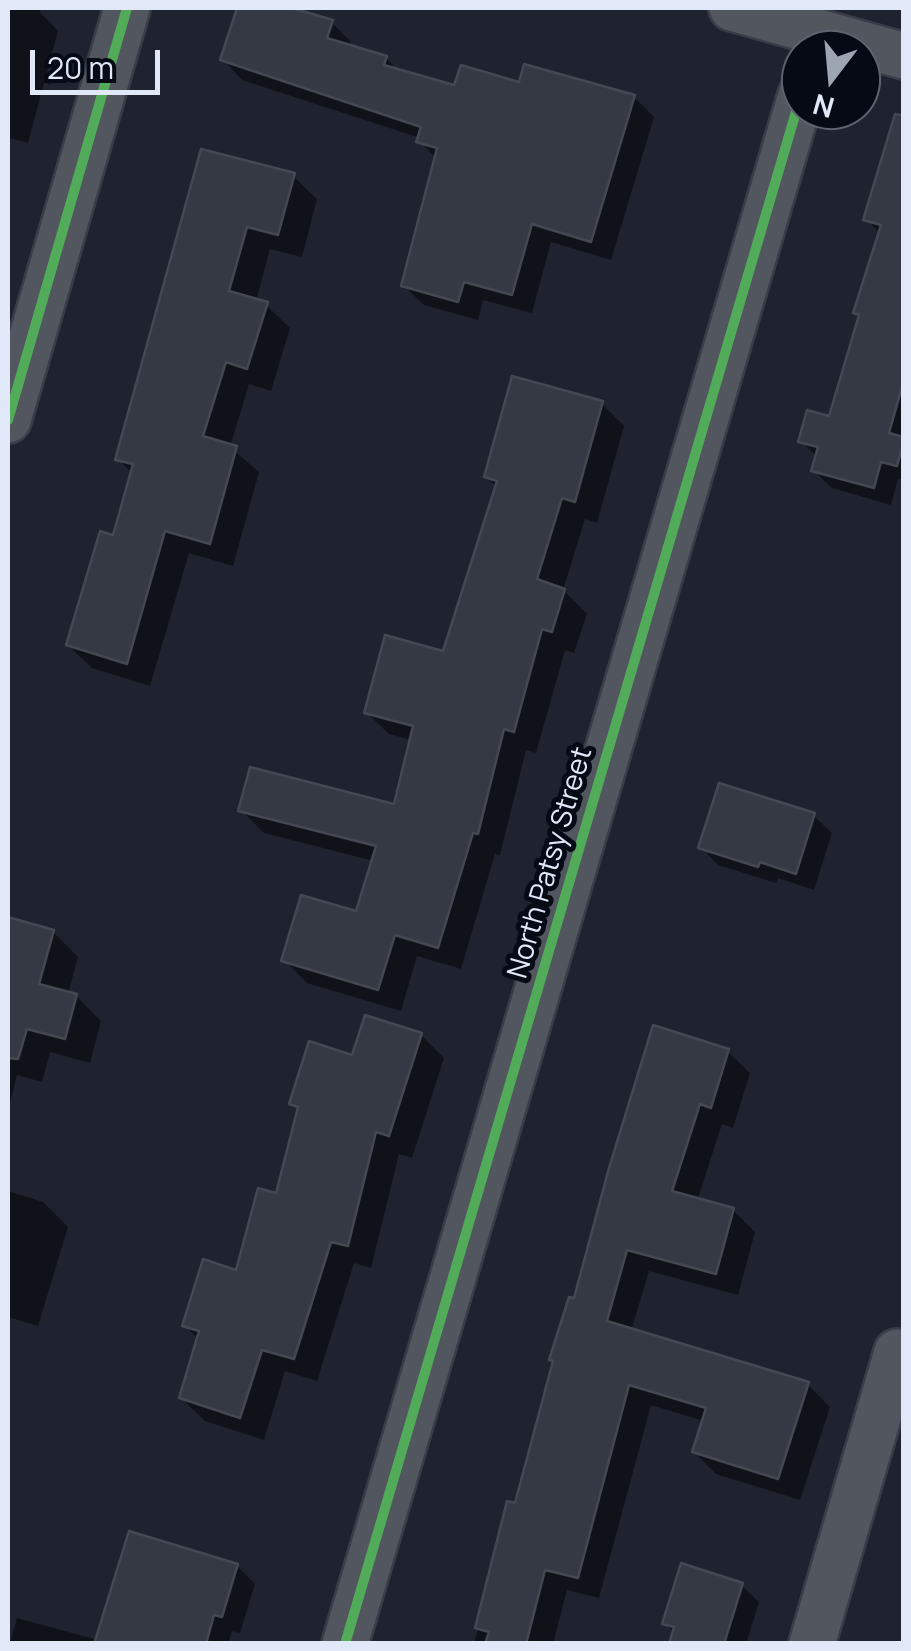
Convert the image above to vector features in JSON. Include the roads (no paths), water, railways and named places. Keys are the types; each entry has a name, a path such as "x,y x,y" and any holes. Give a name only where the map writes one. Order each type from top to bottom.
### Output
{"street":[{"path":"8,420 126,8"},
{"path":"732,8 789,30"},
{"name":"North Patsy Street","path":"345,1644 791,130"},
{"path":"812,1644 897,1352"}]}
